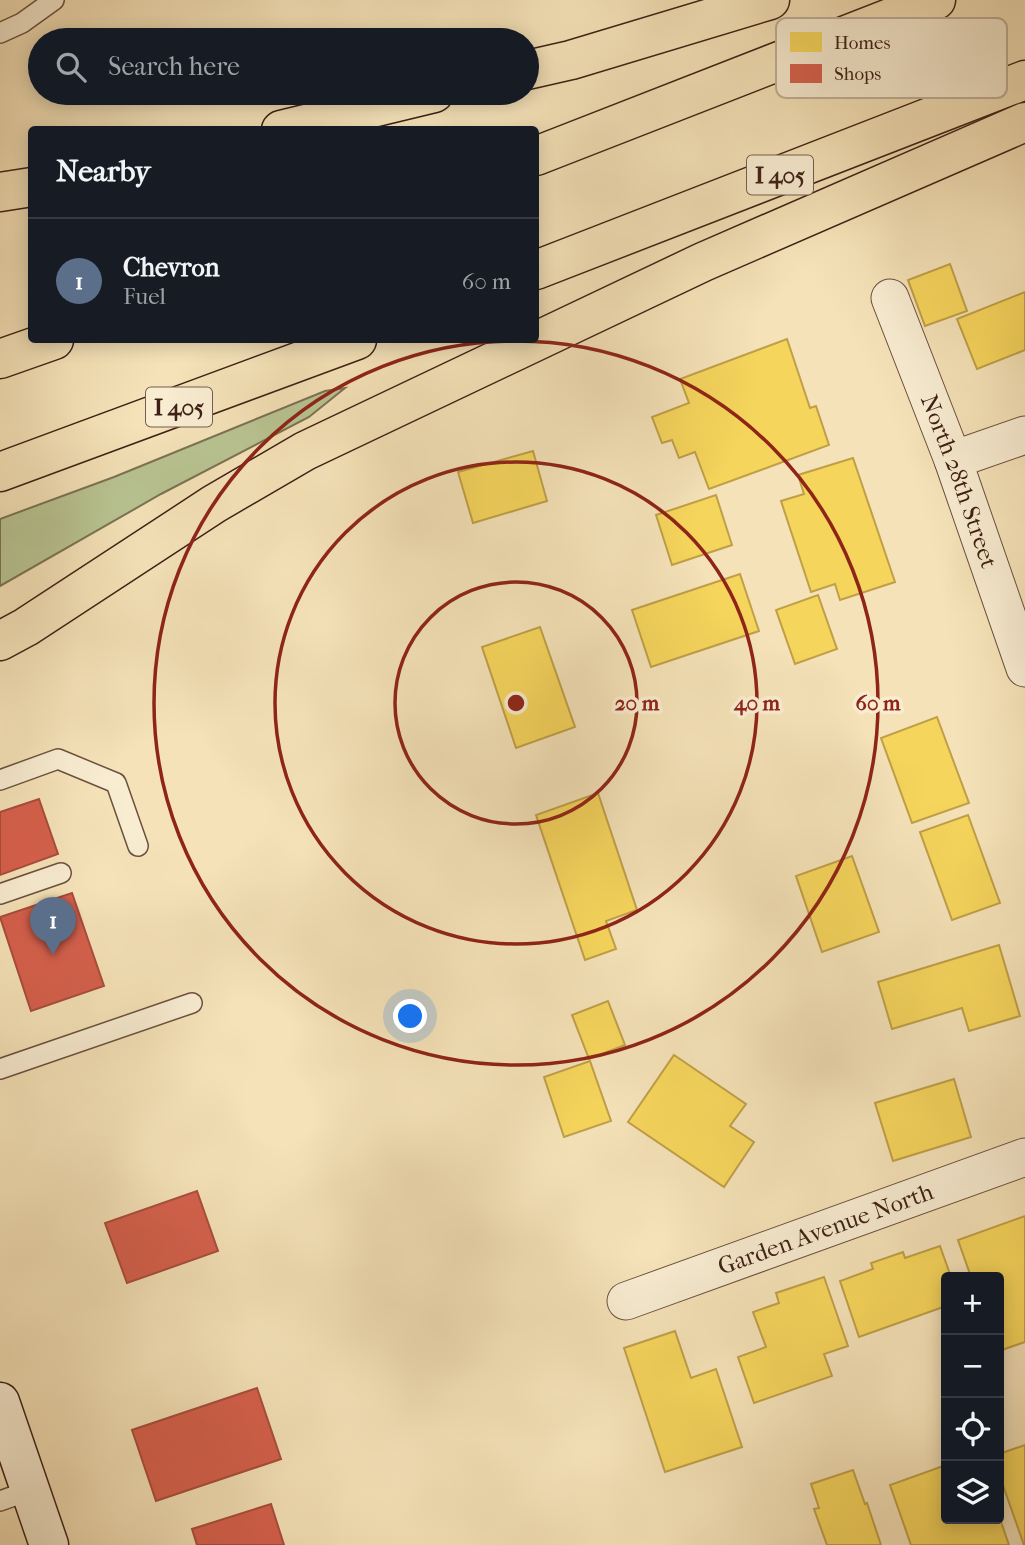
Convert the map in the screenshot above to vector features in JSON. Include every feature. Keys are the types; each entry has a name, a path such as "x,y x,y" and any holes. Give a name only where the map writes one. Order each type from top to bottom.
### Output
{"highway":[{"path":"539,68 770,0"},
{"path":"890,18 936,0"},
{"path":"539,155 776,62"},
{"name":"I 405","path":"1007,87 1025,80"},
{"name":"I 405","path":"539,269 979,98"},
{"path":"298,126 384,105"},
{"path":"539,340 703,262 1025,122"},
{"path":"0,192 28,188"},
{"path":"0,359 45,343"},
{"name":"I 405","path":"0,472 349,343"},
{"path":"0,641 26,627 248,482 533,343"}],"street":[{"name":"North 28th Street","path":"890,298 953,460 1025,668"},
{"path":"953,460 1025,435"},
{"name":"Garden Avenue North","path":"626,1301 1025,1157"},
{"path":"3,1421 15,1496 49,1545"}],"lane":[{"path":"0,33 22,23 54,0"},
{"path":"0,780 58,759 116,783 138,846"},
{"path":"0,894 61,873"},
{"path":"0,1069 192,1003"}],"green space":[{"path":"345,388 309,417 161,494 0,586 0,519 114,477 325,391"}],"building: Homes":[{"path":"950,264 967,311 925,326 908,280"},
{"path":"1025,292 1025,350 977,369 957,319"},
{"path":"787,339 810,408 816,406 829,445 709,489 695,452 679,458 672,440 662,443 652,417 689,403 680,379"},
{"path":"533,451 547,501 473,523 458,472"},
{"path":"853,458 895,582 840,600 835,584 811,592 781,501 804,494 798,475"},
{"path":"716,495 732,545 672,565 656,515"},
{"path":"740,574 759,631 651,667 632,610"},
{"path":"818,595 837,649 795,664 776,610"},
{"path":"540,627 575,727 516,748 482,647"},
{"path":"937,717 969,803 912,823 881,738"},
{"path":"598,793 637,910 606,921 616,949 585,960 536,815"},
{"path":"968,815 1000,903 952,920 920,832"},
{"path":"852,856 879,932 822,952 796,876"},
{"path":"999,945 1020,1016 969,1031 962,1008 892,1029 878,982"},
{"path":"608,1001 625,1045 589,1059 572,1015"},
{"path":"674,1055 746,1104 730,1126 754,1142 724,1187 628,1122"},
{"path":"590,1061 611,1121 564,1137 544,1077"},
{"path":"954,1079 971,1137 893,1161 875,1103"},
{"path":"1025,1216 1025,1342 1004,1349 1004,1272 969,1272 958,1240"},
{"path":"940,1246 949,1272 941,1272 941,1308 859,1337 840,1281 873,1269 871,1263 903,1252 905,1258"},
{"path":"824,1277 848,1346 824,1354 832,1376 754,1403 738,1357 766,1347 753,1312 779,1303 776,1293"},
{"path":"675,1331 691,1378 716,1369 742,1447 665,1472 624,1348"},
{"path":"1025,1445 1025,1545 1004,1488 1004,1452"},
{"path":"941,1467 941,1524 1002,1524 1009,1545 911,1545 890,1485"},
{"path":"853,1470 881,1545 827,1545 814,1509 819,1508 811,1484"}],"building: Shops":[{"path":"39,799 58,854 0,875 0,812"},
{"path":"72,893 104,986 31,1011 0,917"},
{"path":"197,1191 218,1251 127,1283 105,1223"},
{"path":"257,1388 281,1459 156,1501 132,1430"},
{"path":"271,1504 284,1545 197,1545 192,1529"}],"place":[{"name":"Chevron","path":"53,955"}]}
